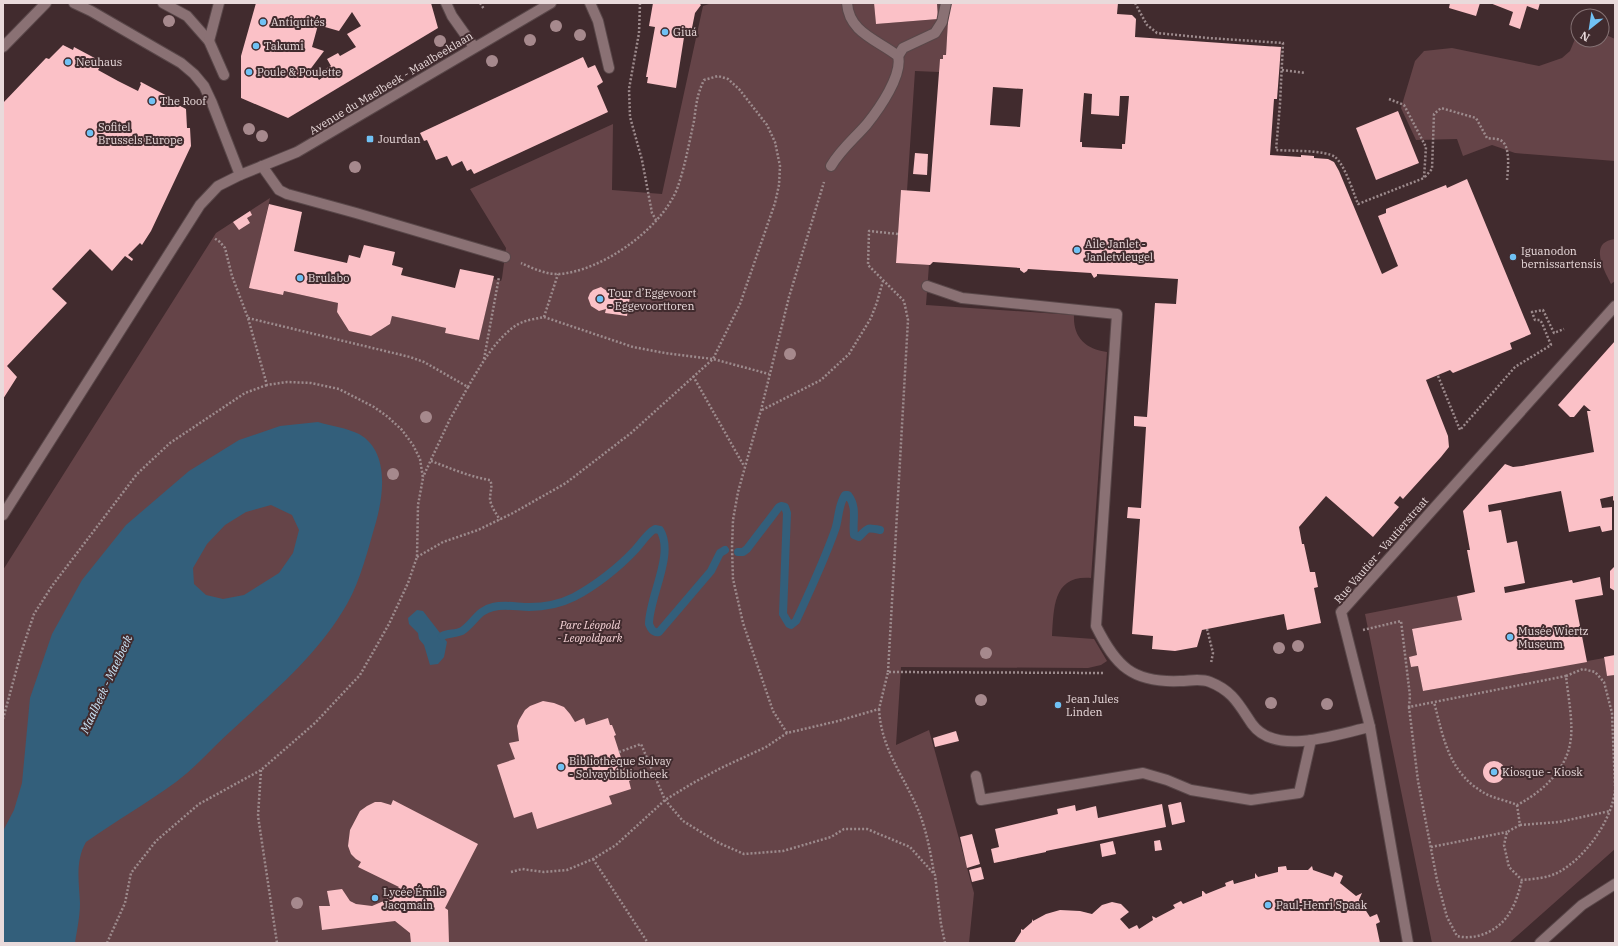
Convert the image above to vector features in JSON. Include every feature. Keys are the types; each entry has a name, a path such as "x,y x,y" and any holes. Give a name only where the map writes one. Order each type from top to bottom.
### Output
{"street":[{"path":"3,47 46,3"},
{"path":"74,3 91,11 181,63 194,74 204,86 212,103 240,175"},
{"path":"163,3 187,16 209,41 224,75"},
{"path":"209,41 219,3"},
{"path":"446,3 452,16 474,47"},
{"name":"Avenue du Maelbeek - Maalbeeklaan","path":"3,515 200,205 218,186 240,175 297,152 551,3"},
{"path":"590,3 598,21 609,68"},
{"path":"831,166 842,150 868,124 893,85 900,63 898,56 863,34 850,17 847,3"},
{"path":"898,56 903,48 935,33 942,22 946,3"},
{"path":"262,166 279,190 287,194 505,257"},
{"path":"927,286 962,298 1117,314 1096,626 1113,656 1132,673 1147,679 1162,682 1200,679 1209,681 1233,696 1262,734 1275,739 1290,742 1311,740 1370,727"},
{"name":"Rue Vautier - Vautierstraat","path":"1408,943 1370,727 1341,612 1615,306"},
{"path":"976,776 981,800 1143,773 1167,780 1191,790 1251,800 1299,793 1311,740"},
{"path":"1540,943 1582,905 1615,884"}],"path":[{"path":"480,3 484,9"},
{"path":"640,3 639,33 630,89 630,117 642,160 652,213 656,220"},
{"path":"1135,3 1147,24 1157,33 1283,43 1276,150 1326,152 1335,157 1341,164 1358,204 1424,178 1432,169 1434,114 1441,108 1476,118 1486,138 1499,139 1504,143 1509,160 1507,180"},
{"path":"1282,70 1305,73"},
{"path":"417,557 443,542 478,530 500,520 566,483 631,433 713,359 740,304 775,203 779,185 780,166 775,142 767,125 739,89 728,79 718,76 704,80 698,92 694,121 676,190 662,214 631,244 612,257 593,266 558,274 542,271 505,257"},
{"path":"1389,99 1404,104 1426,147 1424,178"},
{"path":"787,733 773,710 763,686 743,623 733,579 733,520 744,467 761,410 789,296 816,205 831,166"},
{"path":"898,234 869,231 868,265 904,301 908,320 888,672 879,708 880,722 894,764 916,805 928,838 945,943"},
{"path":"214,238 220,242 224,248 232,276 248,318 267,385"},
{"path":"544,317 558,274"},
{"path":"484,360 499,277"},
{"path":"761,410 821,380 849,354 871,318 883,281"},
{"path":"1438,376 1460,430 1515,367 1551,344 1542,323 1540,320 1535,320 1532,312 1543,310 1554,333 1564,329"},
{"path":"107,943 125,903 131,873 156,841 199,804 261,770 316,723 360,675 389,624 408,583 417,557 418,505 423,478 430,461 450,419 484,360 505,335 516,326 530,319 544,317 633,347 713,359 769,374"},
{"path":"248,318 410,357 424,362 468,387"},
{"path":"693,376 744,467"},
{"path":"3,719 21,653 34,614 52,586 137,474 170,443 245,393 267,385 287,382 311,383 339,389 374,407 388,417 413,445 420,459 423,478"},
{"path":"430,461 469,475 490,480 492,483 490,498 500,520"},
{"path":"1368,628 1401,621 1418,781 1437,880 1447,917 1457,936 1472,937 1493,931 1510,913 1522,880"},
{"path":"1207,629 1214,653 1209,681"},
{"path":"1409,707 1566,676 1583,669 1595,672 1604,682 1612,713 1615,786"},
{"path":"888,672 1132,673"},
{"path":"1434,702 1445,744 1455,767 1468,782 1488,795 1517,805 1530,798 1553,778 1563,763 1570,744 1570,718 1566,676"},
{"path":"511,872 522,869 544,872 567,870 593,859 616,845 665,800 721,768 766,747 787,733 838,721 879,708"},
{"path":"619,752 641,744 665,800 683,821 719,843 744,854 783,851 831,837 844,829 867,829 910,847 935,875"},
{"path":"261,770 258,816 277,943"},
{"path":"1522,880 1540,878 1557,873 1582,854 1604,824 1611,811 1615,790"},
{"path":"1517,805 1520,825"},
{"path":"1430,846 1507,832 1520,825 1559,822 1611,811"},
{"path":"1507,832 1504,845 1509,866 1522,880"},
{"path":"593,859 648,943"}],"green space":[{"name":"Parc Léopold - Leopoldpark","path":"712,3 874,3 876,24 938,19 937,3 949,3 946,55 943,55 943,59 940,59 939,72 915,71 907,191 901,191 896,263 929,265 926,305 1074,315 1076,330 1082,341 1092,348 1107,352 1091,578 1078,578 1062,587 1055,604 1052,636 1094,639 1107,661 1101,665 1088,668 901,667 896,745 929,730 974,893 969,943 3,943 3,570 216,233 270,198 250,288 283,295 284,291 338,303 337,312 349,331 371,336 390,324 392,316 446,328 445,333 479,340 493,279 501,281 502,278 506,248 470,189 613,124 612,190 662,194 703,6"},
{"path":"1610,37 1615,39 1615,161 1515,153 1492,145 1463,156 1457,139 1416,140 1401,108 1415,61 1424,51 1452,48 1539,66 1562,58 1571,48 1610,48"},
{"path":"1615,239 1615,281 1611,284 1602,264 1600,251 1602,245 1607,241"},
{"path":"1457,596 1462,620 1412,630 1417,655 1409,657 1411,667 1418,666 1423,691 1604,658 1607,676 1615,675 1615,849 1509,943 1432,943 1365,614"}],"water":[{"name":"Maalbeek - Maelbeek","path":"318,422 354,432 369,441 380,462 382,486 379,511 360,574 347,604 323,640 294,672 191,770 165,790 86,842 79,864 80,908 75,943 3,943 3,831 14,810 22,783 30,698 52,634 82,580 126,525 189,471 239,440 280,426","holes":["271,505 292,515 299,530 293,553 279,573 244,595 223,599 206,595 194,584 193,568 207,544 225,525 246,512"]},
{"path":"417,610 423,611 447,642 444,657 438,664 430,665 424,645 419,639 418,633 409,624 408,618"}],"building":[{"path":"256,3 431,3 438,28 288,118 241,98 241,56","holes":["352,12 361,26 347,34 356,47 340,56 338,53 327,59 331,66 323,70 326,75 319,80 314,72 309,71 324,51 312,47 318,25 339,31"]},
{"path":"653,3 699,3 701,5 695,13 692,28 689,32 685,31 676,88 647,83 648,77 646,77 655,27 649,26"},
{"path":"874,3 937,3 938,19 876,24"},
{"path":"949,3 1118,3 1117,14 1132,15 1136,19 1135,37 1281,47 1277,99 1274,99 1270,155 1301,157 1301,155 1314,156 1314,158 1328,159 1334,162 1382,274 1398,266 1378,216 1386,213 1386,209 1446,185 1447,188 1467,179 1531,334 1510,343 1512,349 1453,373 1450,370 1426,380 1448,436 1449,447 1403,499 1400,496 1394,503 1399,507 1373,537 1326,496 1299,527 1310,572 1315,572 1318,587 1314,588 1321,623 1287,630 1284,614 1202,630 1197,647 1175,651 1152,649 1153,636 1132,634 1140,519 1127,518 1128,507 1141,508 1146,427 1134,426 1134,416 1147,417 1155,303 1176,304 1178,279 1097,274 1094,278 1091,273 1028,269 1024,273 1020,270 1020,268 933,262 930,265 896,263 901,190 930,192 940,59 943,59 943,55 946,55","holes":["993,87 1023,89 1020,127 990,125","1084,93 1092,94 1091,114 1119,116 1120,96 1129,96 1125,144 1122,144 1122,149 1082,147 1082,142 1080,142"]},
{"path":"1450,3 1480,3 1476,16 1449,8"},
{"path":"1490,3 1540,3 1538,10 1527,6 1520,29 1509,25 1513,12"},
{"path":"63,45 73,50 74,47 104,63 98,70 118,81 138,91 141,82 171,98 169,100 186,109 187,128 190,128 191,146 151,231 142,245 140,243 128,255 133,259 132,261 125,256 112,271 90,249 52,289 67,303 7,366 17,377 3,399 3,103 46,58 49,59"},
{"path":"583,57 588,68 595,65 603,82 597,86 608,112 474,174 471,169 467,171 462,161 452,166 447,156 436,160 427,140 424,141 420,133"},
{"path":"1398,111 1419,163 1376,180 1356,128"},
{"path":"915,153 928,154 927,175 913,174"},
{"path":"269,204 302,212 294,251 347,263 349,255 360,258 364,245 395,252 392,265 403,268 401,275 455,288 460,269 494,276 479,340 445,333 446,328 392,316 390,324 371,336 349,331 337,312 338,303 284,291 283,295 249,288"},
{"path":"250,211 252,215 247,218 250,223 239,230 233,222"},
{"path":"601,287 610,293 630,296 627,316 605,313 606,309 599,311 591,306 588,298 590,293"},
{"path":"1615,341 1615,499 1613,501 1613,496 1600,499 1602,508 1612,507 1612,530 1602,532 1600,526 1569,532 1561,491 1488,505 1489,512 1501,510 1507,543 1517,541 1525,583 1504,587 1505,593 1572,580 1573,583 1600,577 1603,595 1575,600 1587,662 1423,691 1418,666 1411,667 1409,657 1417,655 1412,629 1462,620 1457,596 1475,592 1467,550 1470,550 1463,511 1505,464 1513,467 1522,466 1594,452 1587,411 1591,411 1584,405 1574,417 1570,417 1558,405"},
{"path":"1615,566 1615,591 1610,588 1610,571"},
{"path":"1615,655 1615,675 1607,676 1604,657"},
{"name":"Bibliothèque Solvay - Solvaybibliotheek","path":"543,701 564,707 575,722 584,718 586,725 608,718 616,735 614,736 625,770 627,770 631,780 629,781 631,789 609,796 612,804 537,829 532,812 514,818 497,765 515,759 509,743 519,741 517,726 519,720 525,710 530,706"},
{"path":"956,731 959,741 935,747 933,738"},
{"name":"Kiosque - Kiosk","path":"1494,761 1502,764 1505,772 1502,780 1494,783 1486,780 1483,772 1486,764"},
{"path":"393,800 478,844 445,908 448,910 449,943 411,943 410,933 395,921 322,930 319,906 330,906 327,891 342,889 350,901 356,904 372,906 386,900 399,887 358,867 361,862 351,854 348,846 350,830 360,811 375,802 391,805"},
{"path":"1181,802 1185,822 1172,825 1168,805"},
{"path":"1162,804 1166,827 994,863 991,849 999,847 995,829 1058,814 1057,809 1075,805 1076,811 1096,806 1098,818"},
{"path":"972,834 980,864 967,868 960,837"},
{"path":"1160,840 1162,850 1155,851 1154,841"},
{"path":"1113,841 1116,854 1102,857 1100,844"},
{"name":"Paul-Henri Spaak","path":"1286,866 1287,870 1308,870 1312,866 1313,870 1333,877 1335,872 1343,876 1340,883 1356,896 1362,893 1359,900 1370,917 1377,914 1380,922 1376,924 1380,943 1014,943 1021,932 1021,929 1023,930 1032,922 1032,919 1033,921 1046,914 1060,910 1080,911 1092,914 1102,905 1112,902 1121,904 1129,912 1120,919 1129,929 1137,925 1139,929 1153,920 1152,916 1156,918 1175,908 1173,905 1181,901 1183,904 1202,896 1202,891 1206,894 1226,886 1225,883 1233,880 1234,884 1255,878 1255,873 1258,877 1278,872 1278,867"},
{"path":"981,867 984,879 972,882 969,870"}],"waterway":[{"path":"738,552 743,552 747,549 779,507 785,507 787,513 783,614 791,625 796,621 822,565 835,530 841,503 845,495 848,495 853,505 854,535 859,537 868,529 880,530"},
{"path":"442,636 462,631 480,614 493,607 529,607 552,605 574,597 590,588 614,570 634,551 649,533 655,529 660,530 664,540 665,551 650,613 649,624 652,630 659,632 711,571 720,553 725,550"}],"place":[{"name":"Antiquités","path":"263,22"},
{"name":"Giuá","path":"665,32"},
{"name":"Takumi","path":"256,46"},
{"name":"Neuhaus","path":"68,62"},
{"name":"Poule & Poulette","path":"249,72"},
{"name":"The Roof","path":"152,101"},
{"name":"Sofitel Brussels Europe","path":"90,133"},
{"name":"Jourdan","path":"370,139"},
{"name":"Aile Janlet - Janletvleugel","path":"1077,250"},
{"name":"Iguanodon bernissartensis","path":"1513,257"},
{"name":"Brulabo","path":"300,278"},
{"name":"Tour d’Eggevoort - Eggevoorttoren","path":"600,299"},
{"name":"Musée Wiertz Museum","path":"1510,637"},
{"name":"Jean Jules Linden","path":"1058,705"},
{"name":"Bibliothèque Solvay - Solvaybibliotheek","path":"561,767"},
{"name":"Kiosque - Kiosk","path":"1494,772"},
{"name":"Lycée Émile Jacqmain","path":"375,898"},
{"name":"Paul-Henri Spaak","path":"1268,905"}]}
